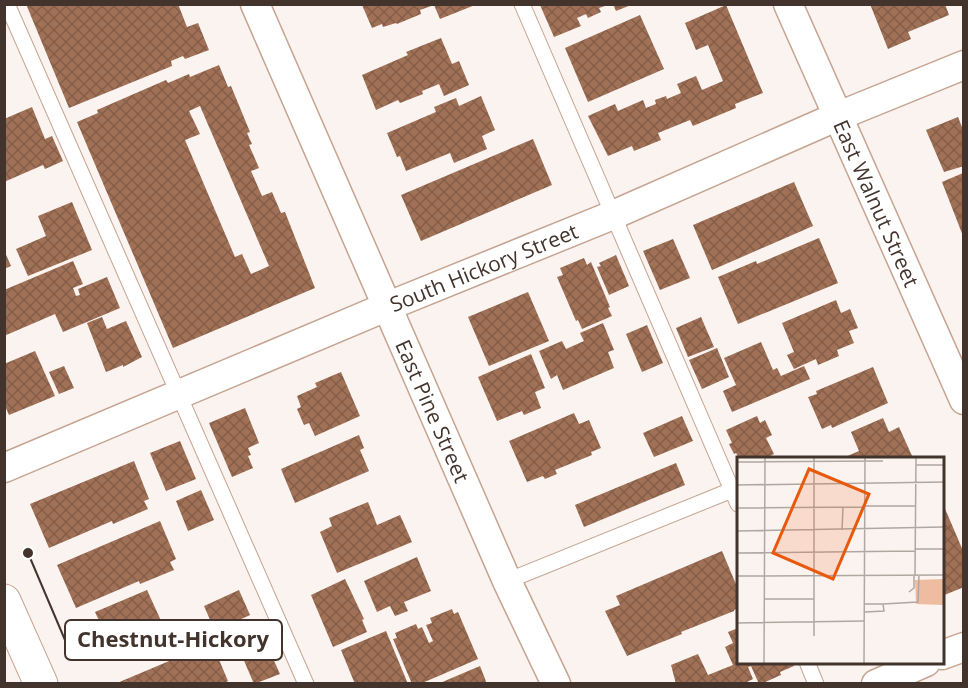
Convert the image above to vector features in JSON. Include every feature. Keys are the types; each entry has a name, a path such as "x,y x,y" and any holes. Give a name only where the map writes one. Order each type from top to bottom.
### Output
{"street":[{"name":"East Pine Street","path":"255,4 507,581 556,684"},
{"name":"East Walnut Street","path":"788,4 963,400"},
{"name":"South Hickory Street","path":"4,468 386,307 613,215 836,117 963,65"},
{"path":"4,601 41,684"},
{"path":"944,654 963,646"},
{"path":"876,684 924,664"}],"lane":[{"path":"7,4 306,684"},
{"path":"507,581 735,497 522,4"},
{"path":"807,664 816,684"}],"building":[{"path":"26,4 178,4 187,27 198,23 209,50 185,59 183,56 171,61 172,66 69,108"},
{"path":"613,4 631,4 631,5 616,11"},
{"path":"870,4 945,4 949,15 908,32 911,39 888,49"},
{"path":"362,5 434,5 420,10 421,14 397,24 383,27 382,24 372,28"},
{"path":"434,5 475,5 440,19"},
{"path":"540,5 608,5 599,8 601,12 588,18 586,14 577,18 581,26 554,37"},
{"path":"726,5 763,93 735,104 736,108 693,126 690,120 658,133 661,140 634,151 632,146 608,156 588,116 615,104 618,111 643,100 646,108 656,104 655,100 666,96 667,99 681,93 677,84 696,76 702,90 723,81 708,45 696,50 685,23"},
{"path":"640,15 664,69 588,102 565,48"},
{"path":"441,38 452,64 459,61 469,85 444,96 439,84 422,91 423,94 400,103 398,100 376,110 362,75 408,55 406,52"},
{"path":"219,65 228,87 231,86 250,132 247,133 252,144 249,145 259,168 251,171 262,196 272,192 281,213 285,212 315,288 173,348 77,122 98,113 97,110 166,80 168,83 189,74 190,77","holes":["200,106 269,266 251,274 242,254 235,257 185,140 200,134 189,111"]},
{"path":"481,96 495,130 482,136 487,149 454,163 450,153 406,171 387,133 436,112 434,107 456,98 459,106"},
{"path":"32,107 45,139 52,136 63,161 45,169 43,165 4,182 4,119"},
{"path":"958,117 962,127 964,126 964,166 944,172 926,130"},
{"path":"533,139 552,185 421,241 401,195"},
{"path":"963,173 963,236 942,182"},
{"path":"794,182 813,226 712,270 693,225"},
{"path":"72,202 92,250 28,276 16,249 46,236 38,216"},
{"path":"819,238 838,283 738,324 718,277 756,261 757,264"},
{"path":"673,239 690,278 660,290 643,251"},
{"path":"4,250 11,266 4,269"},
{"path":"616,255 629,286 609,295 597,267 601,266 599,263"},
{"path":"584,258 587,265 591,262 612,316 582,329 578,320 576,321 557,277 563,275 560,268"},
{"path":"73,261 83,284 73,288 76,296 80,295 78,289 107,277 120,308 63,332 55,314 4,336 4,290"},
{"path":"528,292 549,341 489,366 468,317"},
{"path":"836,300 841,313 850,309 858,328 849,331 854,343 837,350 839,356 818,365 816,359 794,369 787,355 794,352 782,323"},
{"path":"102,317 107,329 126,321 142,357 123,367 123,365 106,372 87,323"},
{"path":"701,317 714,347 688,357 676,328"},
{"path":"603,323 614,350 608,352 614,368 563,390 557,375 551,379 539,351 562,341 566,349 584,341 580,333"},
{"path":"647,325 663,363 642,372 626,334"},
{"path":"761,342 773,370 777,368 781,376 804,366 810,379 732,412 723,391 736,385 724,358"},
{"path":"717,348 729,377 702,389 689,360"},
{"path":"35,351 55,396 9,415 4,404 4,364"},
{"path":"531,354 545,388 535,392 541,408 524,415 522,411 497,421 478,377"},
{"path":"64,366 74,388 59,394 49,372"},
{"path":"873,367 888,403 832,428 831,425 822,429 808,397 817,394 816,391"},
{"path":"341,372 360,416 315,436 309,423 304,425 297,409 301,407 297,396 317,387 315,383"},
{"path":"245,408 259,443 248,448 251,455 248,456 253,468 232,477 209,423"},
{"path":"574,413 579,424 589,420 601,448 591,452 592,455 555,470 557,474 527,482 509,441"},
{"path":"682,416 693,441 654,457 643,433"},
{"path":"757,416 760,423 765,420 772,435 766,438 774,454 768,457 738,457 736,453 734,454 729,444 732,443 726,430"},
{"path":"883,418 889,432 899,427 913,457 845,457 859,451 851,432"},
{"path":"359,435 364,448 360,450 369,471 295,503 281,469"},
{"path":"180,441 196,479 166,491 150,453"},
{"path":"134,461 149,499 144,501 148,509 113,524 112,521 49,548 30,504"},
{"path":"676,463 685,485 584,527 575,505"},
{"path":"201,490 214,520 188,531 176,501"},
{"path":"368,502 377,525 400,515 412,542 337,573 320,532 332,526 329,518"},
{"path":"944,506 964,553 964,587 944,595"},
{"path":"160,521 176,559 170,562 174,570 140,584 139,581 76,608 57,565"},
{"path":"722,551 737,587 737,608 627,656 605,611 620,605 616,596"},
{"path":"417,557 431,591 404,602 408,611 395,616 390,606 377,612 364,581"},
{"path":"345,579 364,619 362,620 367,632 333,647 311,595"},
{"path":"147,590 163,625 137,636 140,644 107,658 94,628 101,625 95,612"},
{"path":"239,590 250,615 215,631 204,606"},
{"path":"452,609 454,614 458,612 478,659 420,684 412,684 393,639 397,638 395,633 416,624 418,629 422,627 429,643 433,641 426,625 432,623 430,618"},
{"path":"737,628 737,664 794,664 794,666 761,684 751,666 748,667 753,679 743,684 676,684 671,665 698,654 708,675 733,665 725,647 733,643 728,632"},
{"path":"386,631 408,684 355,684 341,650"},
{"path":"212,643 228,681 225,683 117,683"},
{"path":"267,645 280,674 254,684 242,656"},
{"path":"480,666 487,684 440,684 440,683"}],"place":[{"name":"Chestnut-Hickory","path":"28,553"}]}
